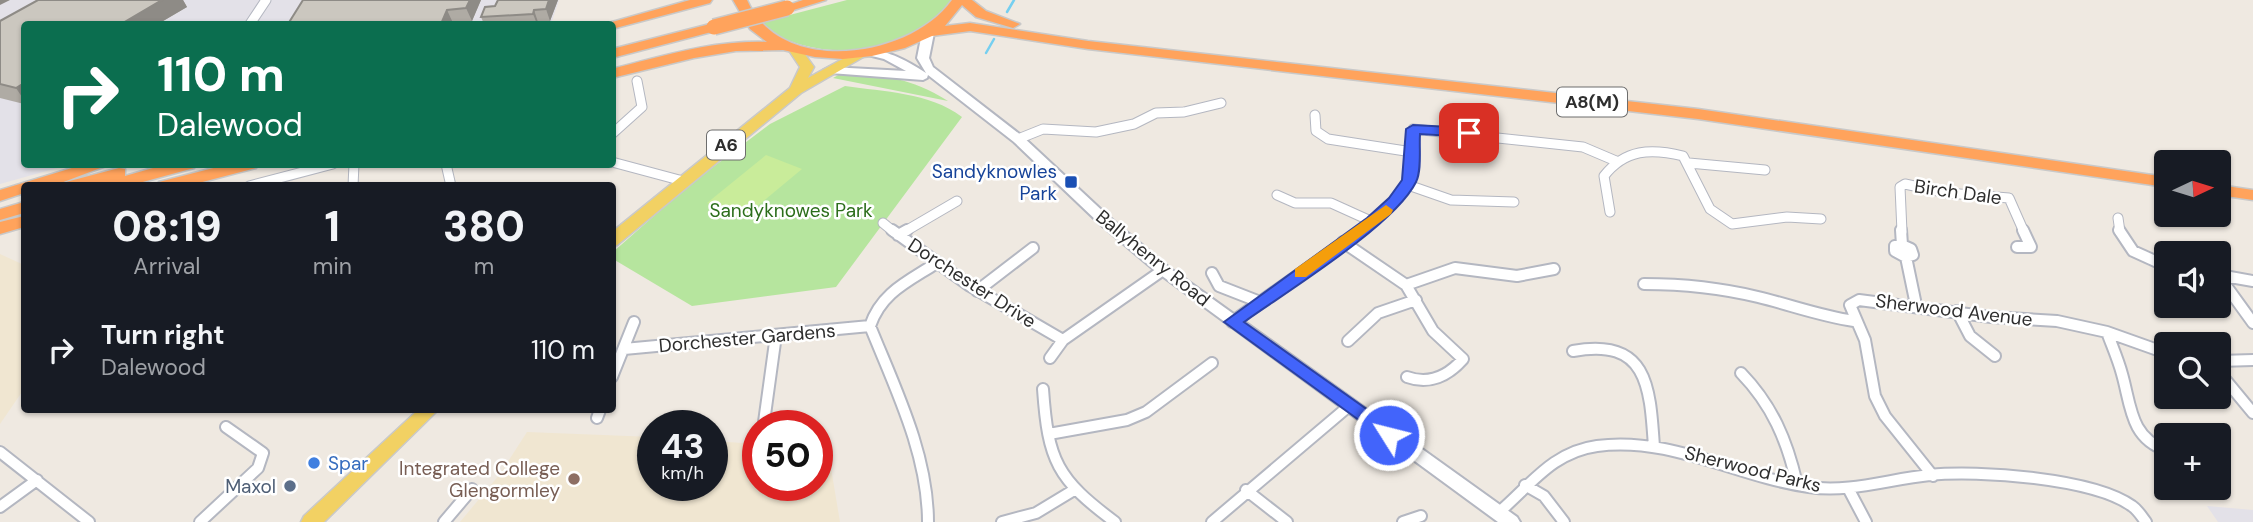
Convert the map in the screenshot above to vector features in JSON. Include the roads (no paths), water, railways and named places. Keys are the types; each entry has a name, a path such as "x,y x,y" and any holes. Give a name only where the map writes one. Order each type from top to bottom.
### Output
{"highway":[{"path":"616,24 703,0"},
{"name":"A6","path":"740,0 762,33 792,48 825,54 866,52 892,47 929,32 950,15 961,0"},
{"path":"616,53 786,3 820,0"},
{"name":"A8(M)","path":"961,0 995,20 1042,29 1734,108 2154,168"},
{"path":"616,45 713,24"},
{"name":"A8(M)","path":"929,32 970,27 1088,45 1685,113 2154,180"},
{"path":"616,73 731,46 792,48"},
{"path":"47,182 90,168"},
{"path":"87,182 137,168"},
{"path":"122,182 173,168"},
{"path":"180,182 235,168"},
{"path":"2231,180 2253,183"},
{"path":"0,196 21,189"},
{"path":"2231,192 2253,195"},
{"path":"0,205 21,200"},
{"path":"0,215 21,209"},
{"path":"0,228 21,223"}],"main road":[{"name":"Ballyhenry Road","path":"929,32 923,58 928,69 941,82 1018,139 1104,220 1163,270 1504,517"},
{"path":"792,48 807,67 796,90"},
{"name":"Ballyhenry Road","path":"866,52 894,59 923,76 941,82"},
{"name":"A6","path":"616,238 796,90 866,52"},
{"path":"830,70 923,76"},
{"path":"312,522 426,413"}],"street":[{"path":"252,21 266,0"},
{"path":"616,130 642,107 637,82"},
{"path":"1018,139 1043,129 1096,132 1134,124 1156,113 1184,112 1220,103"},
{"path":"1315,115 1316,131 1328,139 1412,152"},
{"path":"1233,322 1373,222 1408,185 1413,129 1492,136 1513,142 1583,147 1616,161"},
{"path":"1610,212 1604,176 1616,161 1633,152 1645,150 1678,155 1689,163 1765,170"},
{"path":"616,163 683,181"},
{"path":"1689,163 1710,209 1732,224 1787,217 1821,219"},
{"path":"268,182 319,168"},
{"name":"Birch Dale","path":"1916,305 1908,282 1910,266 1906,257 1895,251 1895,246 1902,245 1900,187 1905,184 1947,193 1988,194 2009,198 2031,247 2017,247"},
{"path":"1408,185 1451,200 1514,202"},
{"path":"1277,195 1295,203 1331,203 1373,222"},
{"path":"898,234 957,201"},
{"path":"2118,218 2119,229 2137,256 2154,264"},
{"name":"Dorchester Drive","path":"883,223 935,264 1063,340"},
{"path":"1343,242 1406,285 1433,331 1463,359 1455,369 1433,379 1417,382 1408,377"},
{"path":"977,291 1033,248"},
{"path":"928,522 928,498 918,456 903,409 870,326 876,308 885,296 935,264"},
{"path":"1406,285 1434,272 1452,268 1521,278 1554,269"},
{"path":"1050,358 1063,340 1163,270"},
{"path":"1212,273 1219,286 1260,302"},
{"path":"2231,277 2253,281"},
{"path":"1644,284 1678,284 1758,297 1818,316 1854,321"},
{"path":"2231,292 2253,323"},
{"path":"1348,341 1378,313 1416,300"},
{"name":"Sherwood Avenue","path":"1933,476 1885,416 1875,396 1870,377 1870,357 1850,305 1859,300 1916,305 1991,317 2057,321 2107,332 2154,349"},
{"path":"1956,311 1970,336 1995,356"},
{"path":"616,368 634,322"},
{"name":"Dorchester Gardens","path":"624,349 870,326"},
{"path":"2107,332 2125,384 2136,429 2154,447"},
{"path":"766,410 776,335"},
{"path":"1573,351 1605,345 1615,347 1632,359 1645,377 1654,447"},
{"path":"2231,361 2253,360"},
{"path":"1049,434 1127,420 1146,412 1212,363"},
{"path":"1741,373 1757,388 1788,441 1797,484"},
{"path":"2231,386 2253,413"},
{"path":"1043,389 1049,434 1064,477 1074,490 1115,522"},
{"path":"1212,522 1246,490 1349,406"},
{"path":"200,522 258,468 261,462 263,453 258,447 226,427"},
{"name":"Sherwood Parks","path":"1504,517 1525,485 1544,465 1594,446 1668,448 1797,484 1848,488 1933,476 1997,476 2086,489 2132,506 2146,522"},
{"path":"0,452 89,522"},
{"path":"0,508 37,480"},
{"path":"1525,485 1544,496 1564,522"},
{"path":"1848,488 1866,522"},
{"path":"444,522 472,489"},
{"path":"1002,522 1036,513 1074,490"},
{"path":"1246,490 1287,522"},
{"path":"1403,522 1421,516"}],"waterway":[{"path":"1007,12 1014,0"},
{"path":"986,53 994,39"}],"place":[{"name":"Sandyknowles Park","path":"1071,182"},
{"name":"Spar","path":"314,463"},
{"name":"Integrated College Glengormley","path":"574,479"},
{"name":"Maxol","path":"290,486"}],"park label":[{"name":"Sandyknowes Park","path":"791,210"}]}
